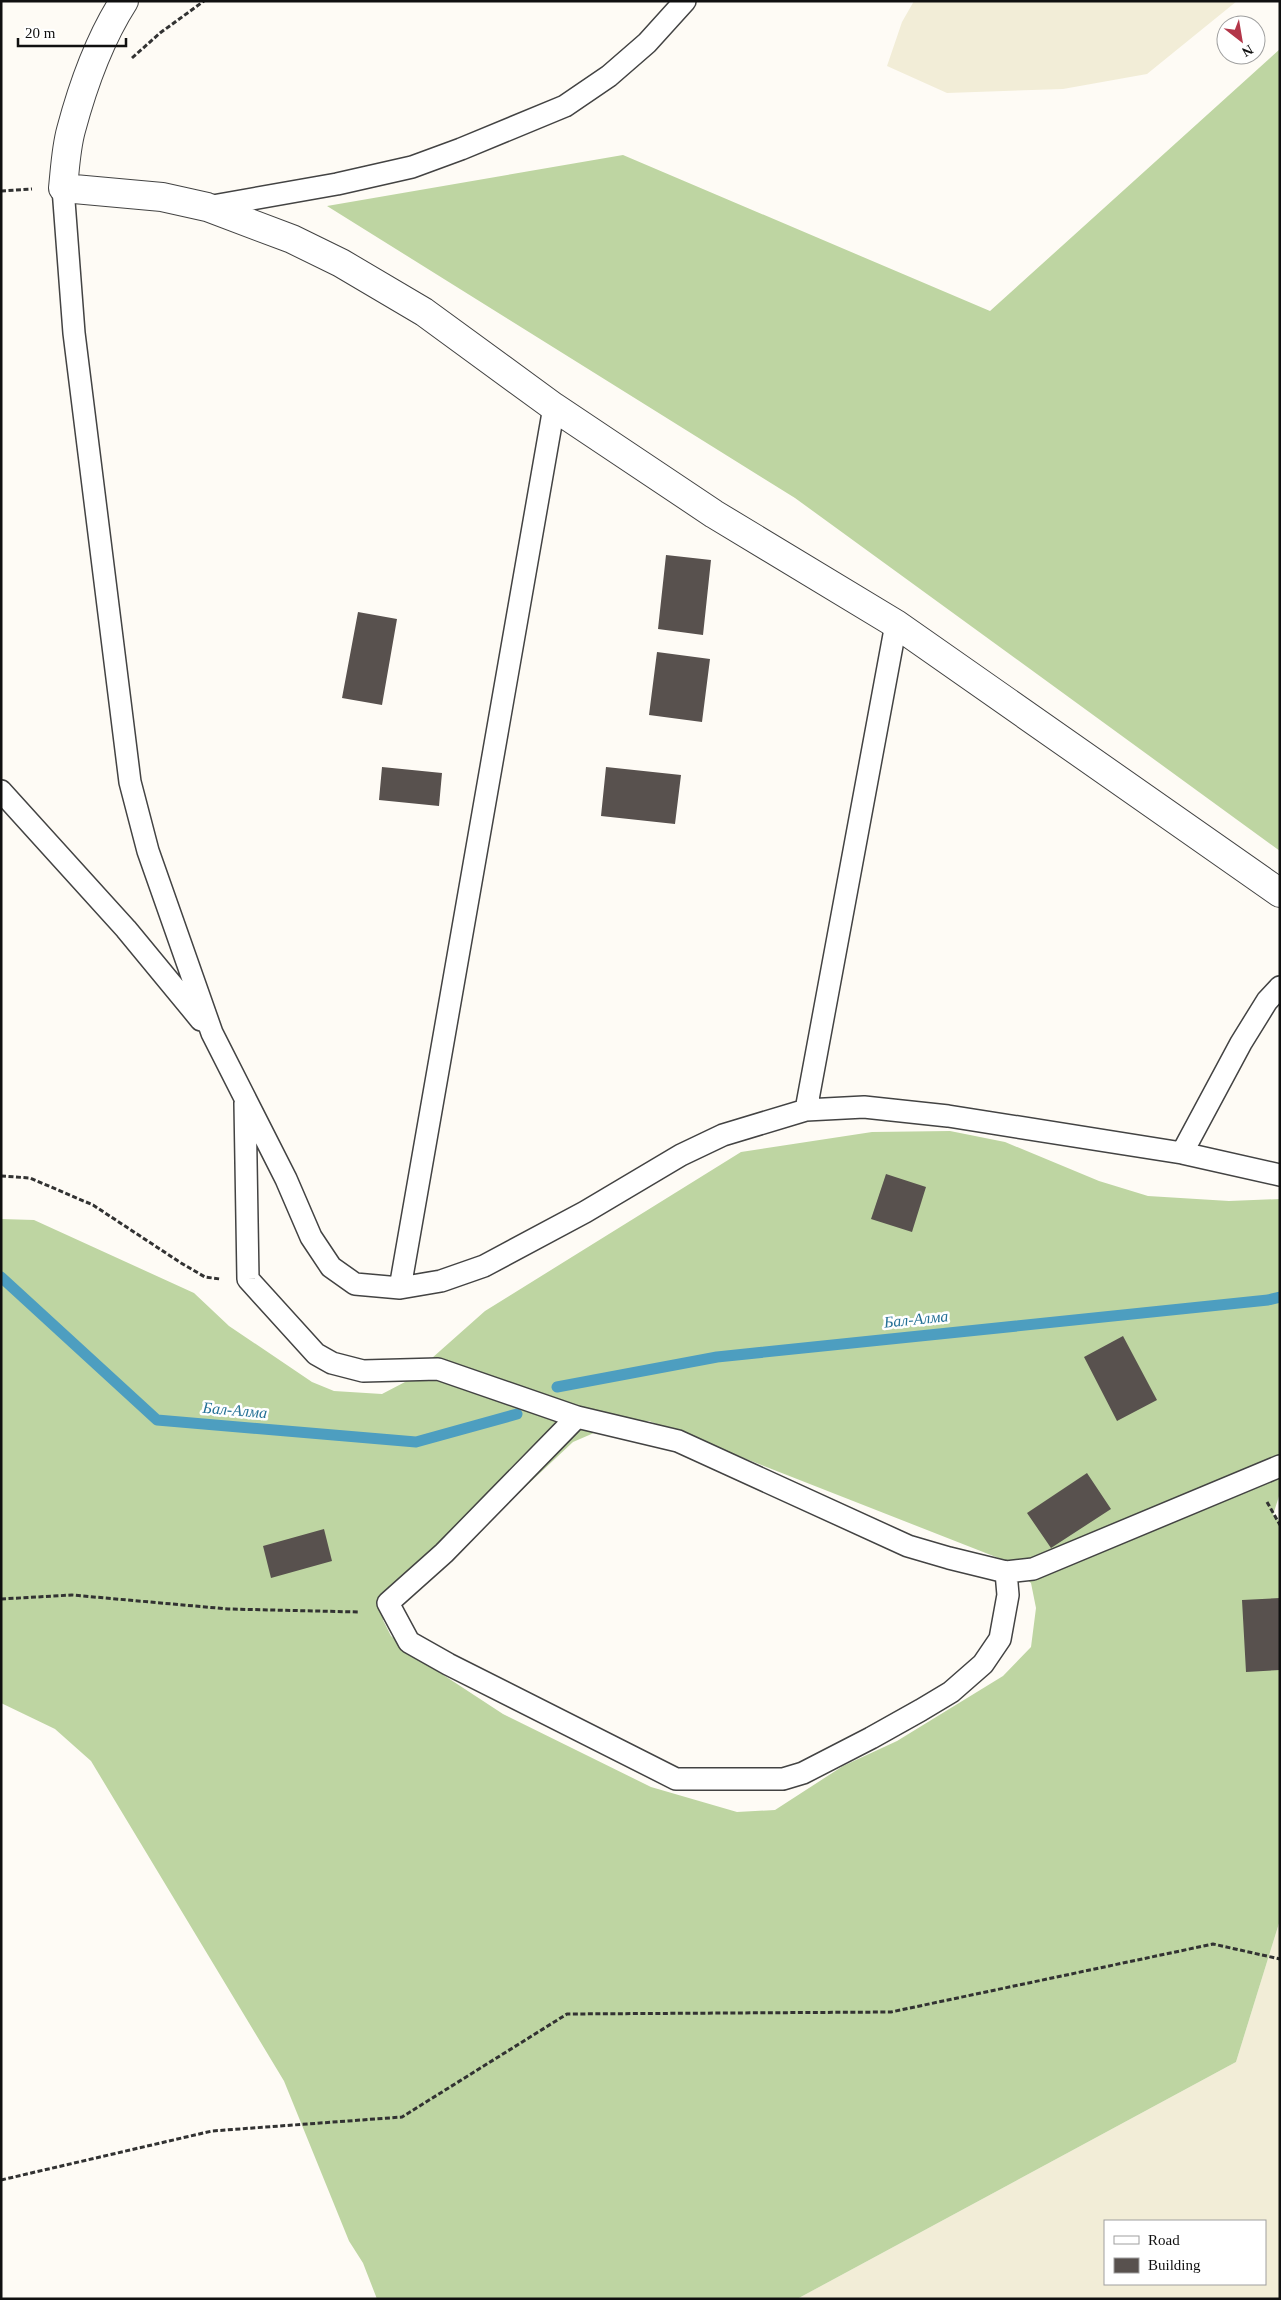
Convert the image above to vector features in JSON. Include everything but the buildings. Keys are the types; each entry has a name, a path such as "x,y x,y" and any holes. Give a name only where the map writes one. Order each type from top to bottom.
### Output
{"street":[{"path":"124,1 100,43 71,131 63,188 162,197 207,207 292,239 341,263 424,312 554,407 714,514 896,624 1280,893"}],"lane":[{"path":"207,207 337,184 412,167 461,150 565,106 609,76 647,43 685,1"},
{"path":"63,188 74,333 130,782 148,851 212,1033 286,1179 311,1237 331,1267 355,1284 400,1288 441,1281 484,1266 569,1221 682,1155 723,1135 806,1110 864,1107 948,1116 1182,1153 1280,1175"},
{"path":"400,1288 554,407"},
{"path":"806,1110 896,624"},
{"path":"1,791 126,929 212,1033"},
{"path":"1182,1153 1241,1043 1267,1001 1280,987"},
{"path":"245,1097 248,1279 316,1354 332,1364 363,1370 438,1369 577,1417 678,1441 908,1546 1006,1572 1033,1569 1280,1466"},
{"path":"577,1417 444,1553 388,1602 409,1642 448,1664 676,1779 783,1779 803,1773 905,1719 951,1692 983,1664 1000,1639 1008,1595 1006,1572"}],"path":[{"path":"131,60 160,33 204,1"},
{"path":"1,1176 30,1178 93,1205 205,1277 223,1280 248,1279"},
{"path":"1,1599 72,1595 228,1609 365,1612 388,1602"},
{"path":"1,2180 212,2131 402,2117 567,2014 891,2012 1213,1944 1280,1959"}],"shaded area":[{"path":"914,1 1237,1 1220,15 1216,15 1216,18 1147,74 1063,89 947,93 887,66 902,22"},
{"path":"1280,1920 1280,2299 797,2299 1236,2062"}],"green space":[{"path":"1280,49 1280,851 795,498 327,206 623,155 990,311 1262,65 1266,65 1266,62"},
{"path":"950,1131 1005,1142 1099,1181 1148,1196 1229,1201 1280,1199 1280,1493 1273,1515 1280,1522 1280,1920 1236,2062 797,2299 377,2299 363,2263 349,2241 284,2081 91,1761 55,1729 1,1703 1,1219 34,1220 194,1293 229,1326 312,1382 334,1391 382,1394 405,1382 485,1311 741,1152 872,1132","holes":["649,1421 1001,1559 1031,1583 1036,1608 1031,1647 1003,1676 897,1741 843,1766 775,1810 737,1812 651,1787 503,1714 422,1661 391,1636 383,1620 573,1442 610,1426"]}],"waterway":[{"name":"Бал-Алма","path":"1,1277 157,1420 416,1442 517,1414"},
{"name":"Бал-Алма","path":"557,1387 717,1357 1268,1300 1280,1297"}]}
